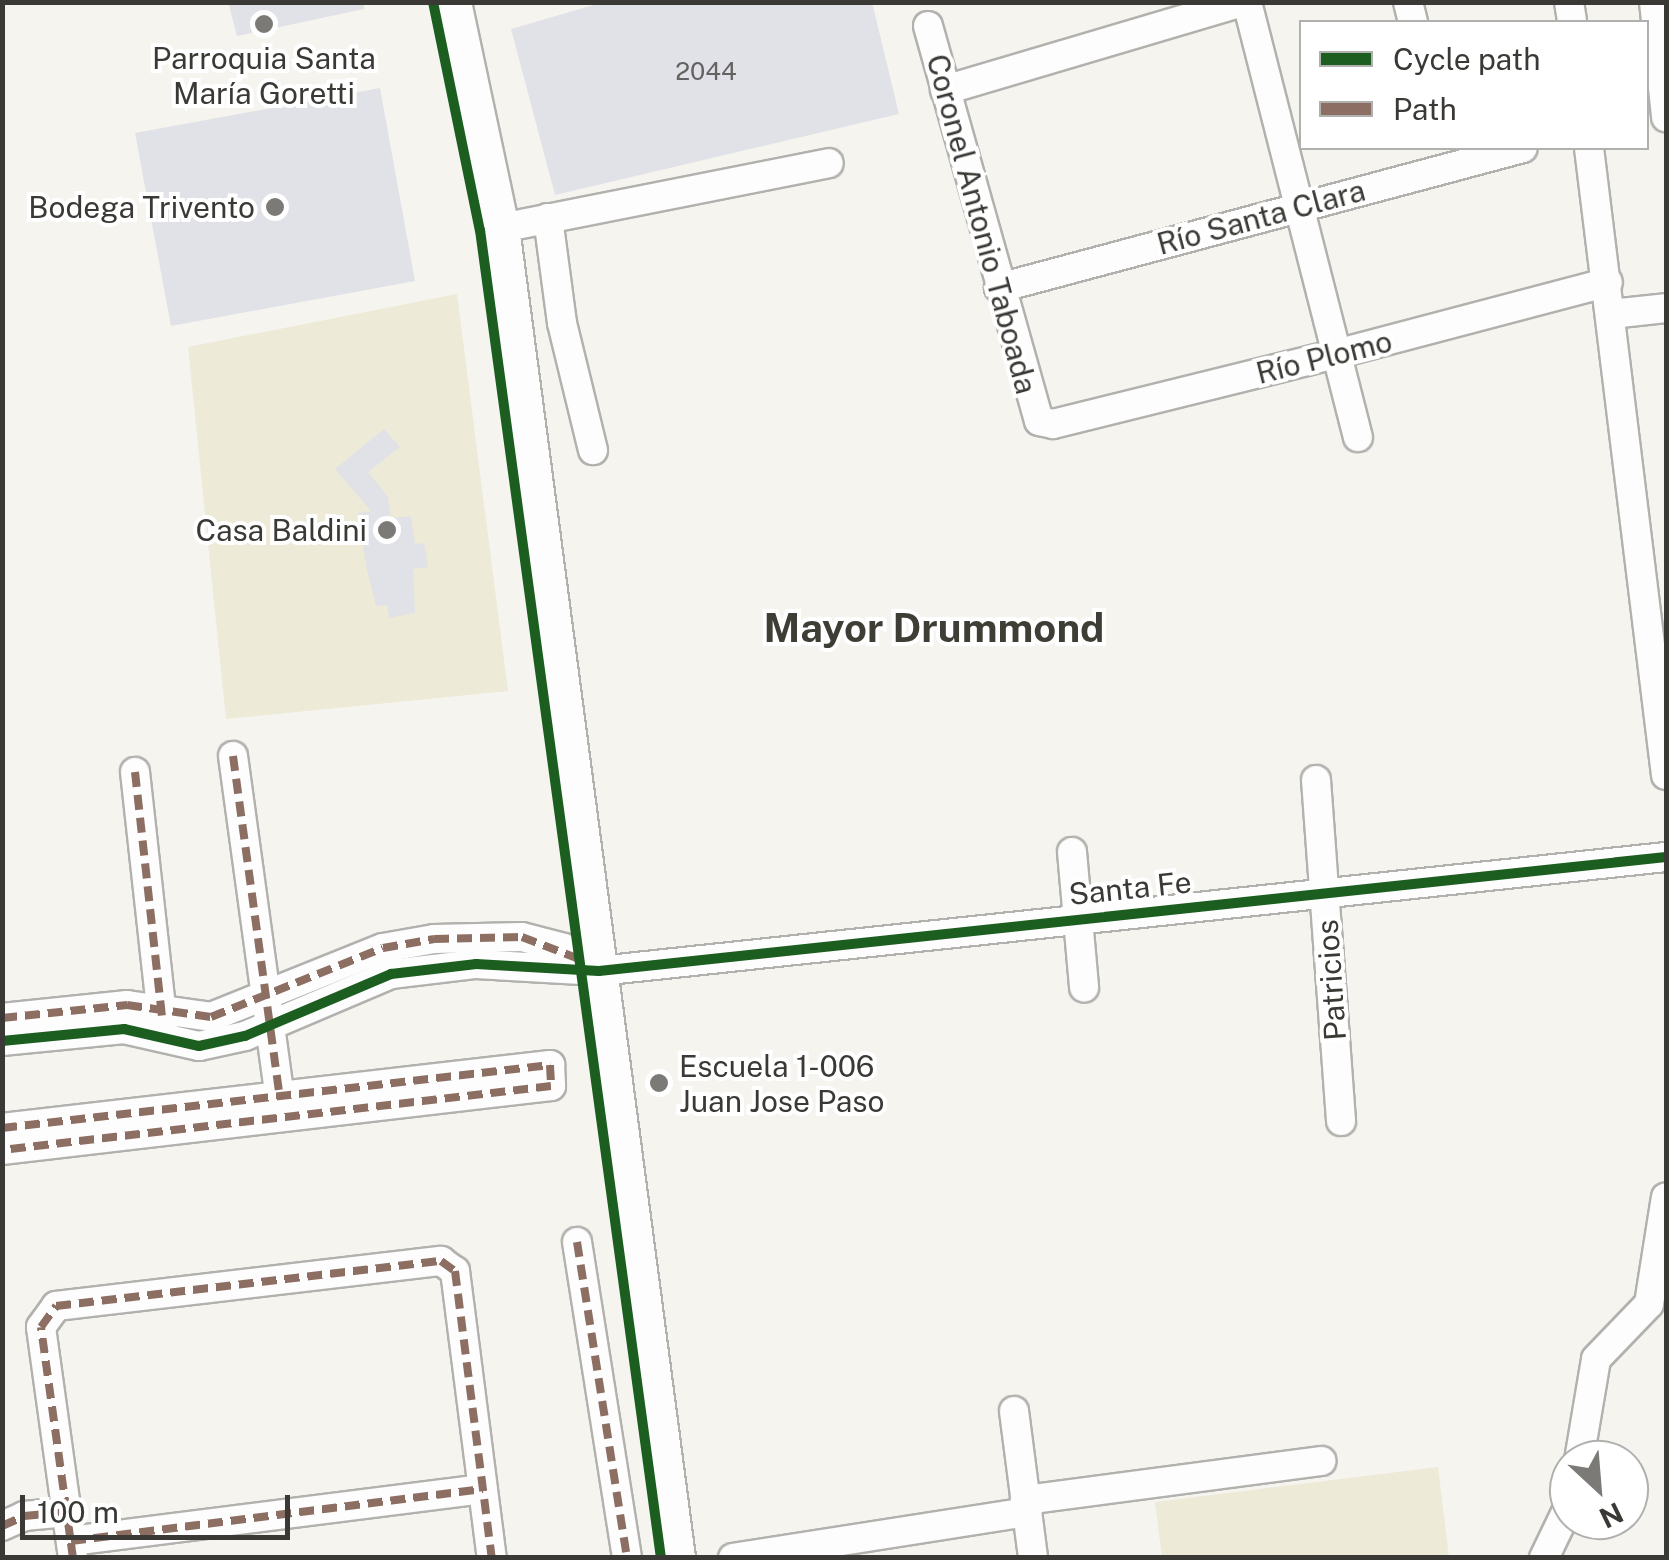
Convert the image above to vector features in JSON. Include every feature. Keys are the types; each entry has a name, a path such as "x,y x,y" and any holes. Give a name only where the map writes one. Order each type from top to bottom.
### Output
{"main road":[{"path":"453,2 501,228 677,1558"}],"street":[{"path":"945,90 1245,2 1340,354 1358,437"},
{"path":"1654,2 1662,36 1666,118"},
{"name":"Coronel Antonio Taboada","path":"928,26 999,288 1040,421"},
{"name":"Río Santa Clara","path":"999,288 1301,206 1447,157 1507,150"},
{"path":"1589,150 1666,775"},
{"path":"501,228 829,163"},
{"path":"548,218 562,323 593,450"},
{"name":"Río Plomo","path":"1040,421 1053,424 1340,354 1608,282"},
{"path":"1612,314 1666,308"},
{"path":"232,756 280,1097"},
{"path":"135,772 164,1037"},
{"name":"Patricios","path":"1316,780 1341,1121"},
{"path":"1072,852 1084,986"},
{"name":"Santa Fe","path":"387,961 599,971 1666,857"},
{"path":"2,1042 124,1028 199,1046 268,1011 387,961 522,937 564,948 599,971"},
{"path":"522,937 522,966"},
{"path":"2,1018 126,1004 211,1017 268,1011"},
{"path":"2,1128 550,1065 551,1086 2,1150"},
{"path":"1583,1440 1596,1359 1649,1304 1666,1198"},
{"path":"577,1242 627,1558"},
{"path":"483,1489 72,1549 41,1327 56,1306 450,1263 483,1489 492,1558"},
{"path":"1014,1411 1033,1558"},
{"path":"733,1558 1026,1506 1320,1462"},
{"path":"2,1526 24,1516 68,1512"}],"shaded area":[{"path":"457,294 508,691 226,719 188,347"},
{"path":"1438,1467 1449,1557 1162,1557 1155,1502"}],"building":[{"name":"Parroquia Santa María Goretti","path":"228,2 364,2 364,9 237,36"},
{"path":"604,2 872,2 899,114 555,195 511,29"},
{"name":"Bodega Trivento","path":"380,88 415,281 171,326 135,133"},
{"name":"Casa Baldini","path":"384,429 400,447 368,472 388,497 391,518 411,516 415,544 424,543 428,567 413,569 415,613 389,618 387,605 376,606 367,570 358,513 371,511 335,469"}],"marked path":[{"path":"233,756 280,1097"},
{"path":"135,772 162,1017"},
{"path":"2,1018 127,1005 211,1017 383,948 434,939 522,937 582,960"},
{"path":"2,1128 550,1065 551,1086 2,1150"},
{"path":"577,1242 627,1558"},
{"path":"73,1558 41,1327 56,1306 441,1261 455,1271 492,1558"},
{"path":"71,1541 483,1489"},
{"path":"2,1526 24,1516 68,1512"}],"cycle path":[{"path":"433,2 480,230 661,1558"},
{"path":"2,1041 124,1029 199,1046 245,1036 391,974 476,964 599,971 1666,857"}],"place":[{"name":"Parroquia Santa María Goretti","path":"264,24"},
{"name":"Bodega Trivento","path":"275,207"},
{"name":"Casa Baldini","path":"387,530"},
{"name":"Escuela 1-006 Juan Jose Paso","path":"659,1083"}],"district":[{"name":"Mayor Drummond","path":"934,628"}]}
